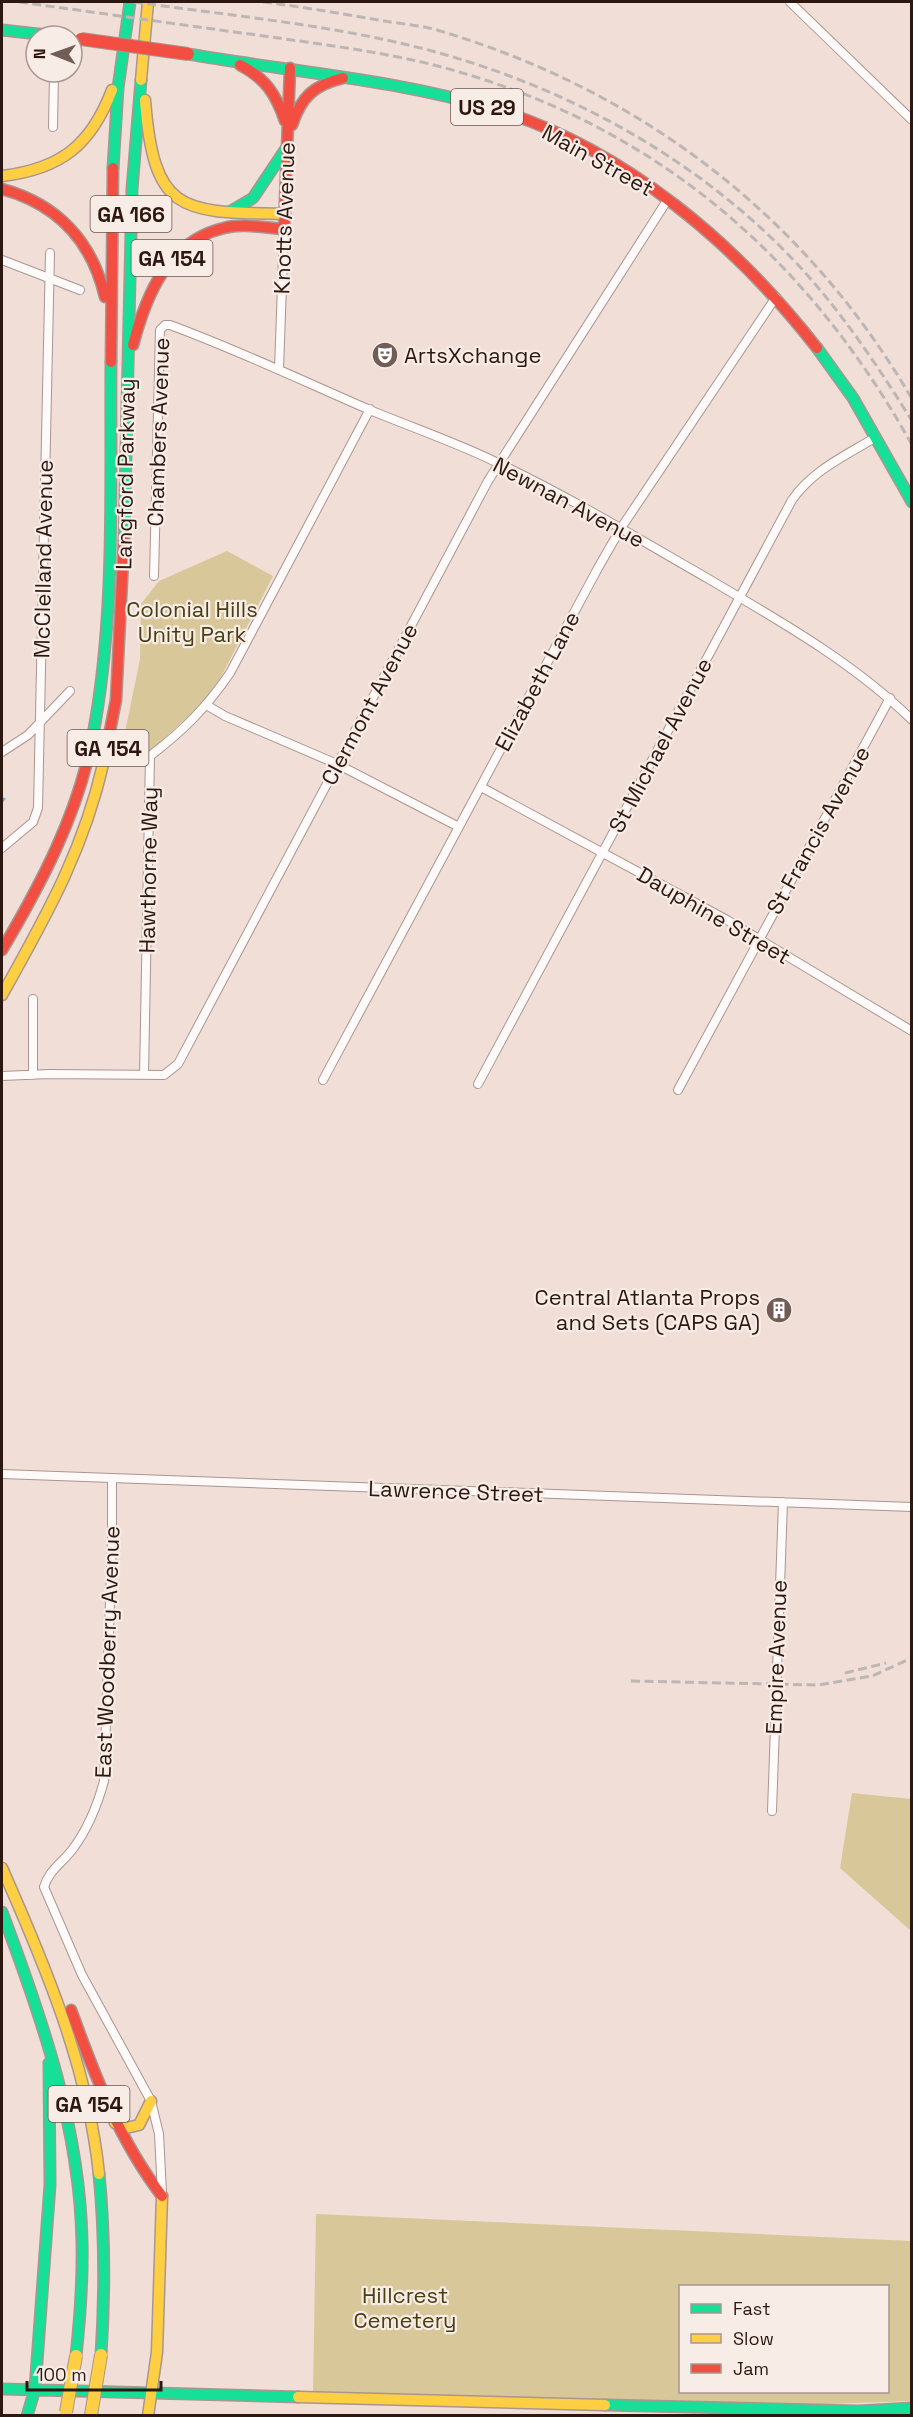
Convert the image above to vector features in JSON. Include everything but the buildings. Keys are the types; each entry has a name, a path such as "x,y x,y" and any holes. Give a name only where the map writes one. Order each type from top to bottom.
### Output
{"main road":[{"name":"Langford Parkway","path":"2,950 32,900 64,833 84,773 93,734 105,644 113,180 118,68 130,2"},
{"name":"Langford Parkway","path":"2,995 57,897 75,857 96,798 106,759 116,700 122,644 132,189 141,59 148,2"},
{"path":"2,30 24,32"},
{"name":"Main Street","path":"84,40 233,62 352,76 453,96 539,126 596,154 668,199 727,248 776,297 832,368 876,437 912,502"},
{"path":"141,59 147,129 154,163 159,175 182,201 201,210 285,214"},
{"path":"233,62 252,71 274,90 288,138"},
{"path":"2,176 42,170 63,160 82,145 95,129 108,102 118,68"},
{"name":"Knotts Avenue","path":"284,229 290,68"},
{"path":"229,212 253,198 288,138 301,102 313,87 352,76"},
{"path":"2,189 30,198 51,209 71,227 89,250 104,289 111,365"},
{"name":"GA 154","path":"127,370 149,296 170,259 187,243 207,232 226,227 284,229"},
{"name":"GA 154","path":"2,1868 37,1942 66,2022 87,2097 100,2169 107,2273 101,2355 91,2415"},
{"name":"GA 154","path":"2,1912 48,2037 69,2121 80,2197 83,2285 76,2356 66,2414"},
{"path":"37,1942 67,1999 115,2123 140,2169 162,2196"},
{"path":"27,2415 35,2389 52,2163 48,2037"},
{"path":"115,2123 126,2128 139,2125 152,2101"},
{"name":"East Woodberry Avenue","path":"148,2415 157,2352 162,2196"},
{"path":"2,2389 858,2411 912,2408"}],"street":[{"path":"790,2 912,120"},
{"path":"53,127 54,84"},
{"name":"Clermont Avenue","path":"2,1076 164,1075 177,1064 499,463 668,199"},
{"name":"Knotts Avenue","path":"279,369 284,229"},
{"name":"McClelland Avenue","path":"2,848 33,822 38,808 50,253"},
{"path":"2,260 80,290"},
{"name":"Elizabeth Lane","path":"323,1080 621,528 776,297"},
{"name":"Chambers Avenue","path":"154,576 160,330 165,325 170,325 197,335"},
{"name":"Newnan Avenue","path":"197,335 499,463 621,528 740,597 843,663 890,698 912,720"},
{"name":"Hawthorne Way","path":"144,1075 150,756 186,728 208,706 230,673 370,410"},
{"name":"St Michael Avenue","path":"478,1084 740,597 802,487 820,470 876,437"},
{"path":"2,752 28,735 70,691"},
{"name":"St Francis Avenue","path":"678,1090 890,698"},
{"path":"208,706 225,716 337,764 459,827"},
{"name":"Dauphine Street","path":"481,787 758,939 912,1031"},
{"path":"33,999 33,1075"},
{"name":"Lawrence Street","path":"2,1474 912,1507"},
{"name":"East Woodberry Avenue","path":"112,1478 104,1781 97,1806 87,1828 71,1851 47,1875 44,1887 82,1975 152,2101 162,2160 162,2196"},
{"name":"Empire Avenue","path":"772,1811 783,1502"}],"green space":[{"name":"Colonial Hills Unity Park","path":"227,551 273,576 222,675 206,700 146,755 122,747 140,659 141,604 159,581"},
{"path":"852,1793 911,1799 911,1931 840,1868"},
{"name":"Hillcrest Cemetery","path":"316,2214 911,2241 911,2401 801,2405 313,2394"}],"railway":[{"path":"19,2 410,59 509,88 582,119 650,158 712,202 770,254 822,311 869,375 912,445"},
{"path":"134,2 284,22 395,42 487,68 594,113 645,141 693,173 739,209 782,248 846,322 912,421"},
{"path":"263,2 437,30 511,56 582,87 648,125 710,168 768,217 821,272 869,333 912,399"},
{"path":"631,1681 819,1685 872,1676 912,1658"},
{"path":"845,1673 886,1663"}],"traffic: fast":[{"path":"113,168 118,88 130,2"},
{"path":"2,30 24,32"},
{"path":"188,54 383,83 460,99 498,110"},
{"path":"124,540 132,189 141,80"},
{"path":"231,211 253,198 287,147"},
{"path":"817,348 853,398 912,502"},
{"path":"92,740 100,694 108,599 111,362"},
{"path":"2,1912 44,2033 66,2115 74,2157 80,2199 82,2242 81,2299 76,2356"},
{"path":"35,2389 50,2185 49,2063"},
{"path":"99,2174 104,2264 101,2355"},
{"path":"2,2389 298,2397"},
{"path":"27,2416 35,2389"},
{"path":"605,2405 858,2411 912,2408"}],"traffic: slow":[{"path":"141,80 148,2"},
{"path":"2,176 41,167 71,151 84,140 94,126 112,90"},
{"path":"145,100 149,138 156,166 166,186 180,199 198,207 221,212 285,214"},
{"path":"2,995 50,906 77,847 98,785 106,751"},
{"path":"2,1868 49,1979 75,2056 93,2134 99,2174"},
{"path":"115,2123 126,2128 139,2125 151,2101"},
{"path":"148,2416 157,2352 162,2196"},
{"path":"91,2415 101,2355"},
{"path":"66,2412 76,2356"},
{"path":"298,2397 605,2405"}],"traffic: jam":[{"path":"84,39 188,54"},
{"path":"240,65 263,81 278,103 285,121"},
{"path":"284,229 290,68"},
{"path":"292,125 304,100 310,94 324,84 343,78"},
{"path":"498,110 545,127 590,149 634,175 675,205 751,273 817,348"},
{"path":"111,362 113,168"},
{"path":"2,189 39,204 69,228 91,259 105,297"},
{"path":"133,345 153,289 162,273 188,245 224,228 246,226 284,229"},
{"path":"106,751 116,700 124,540"},
{"path":"2,950 56,849 77,796 92,740"},
{"path":"71,2010 109,2107 133,2153 162,2196"}],"place":[{"name":"ArtsXchange","path":"385,355"},
{"name":"Central Atlanta Props and Sets (CAPS GA)","path":"779,1310"}]}
